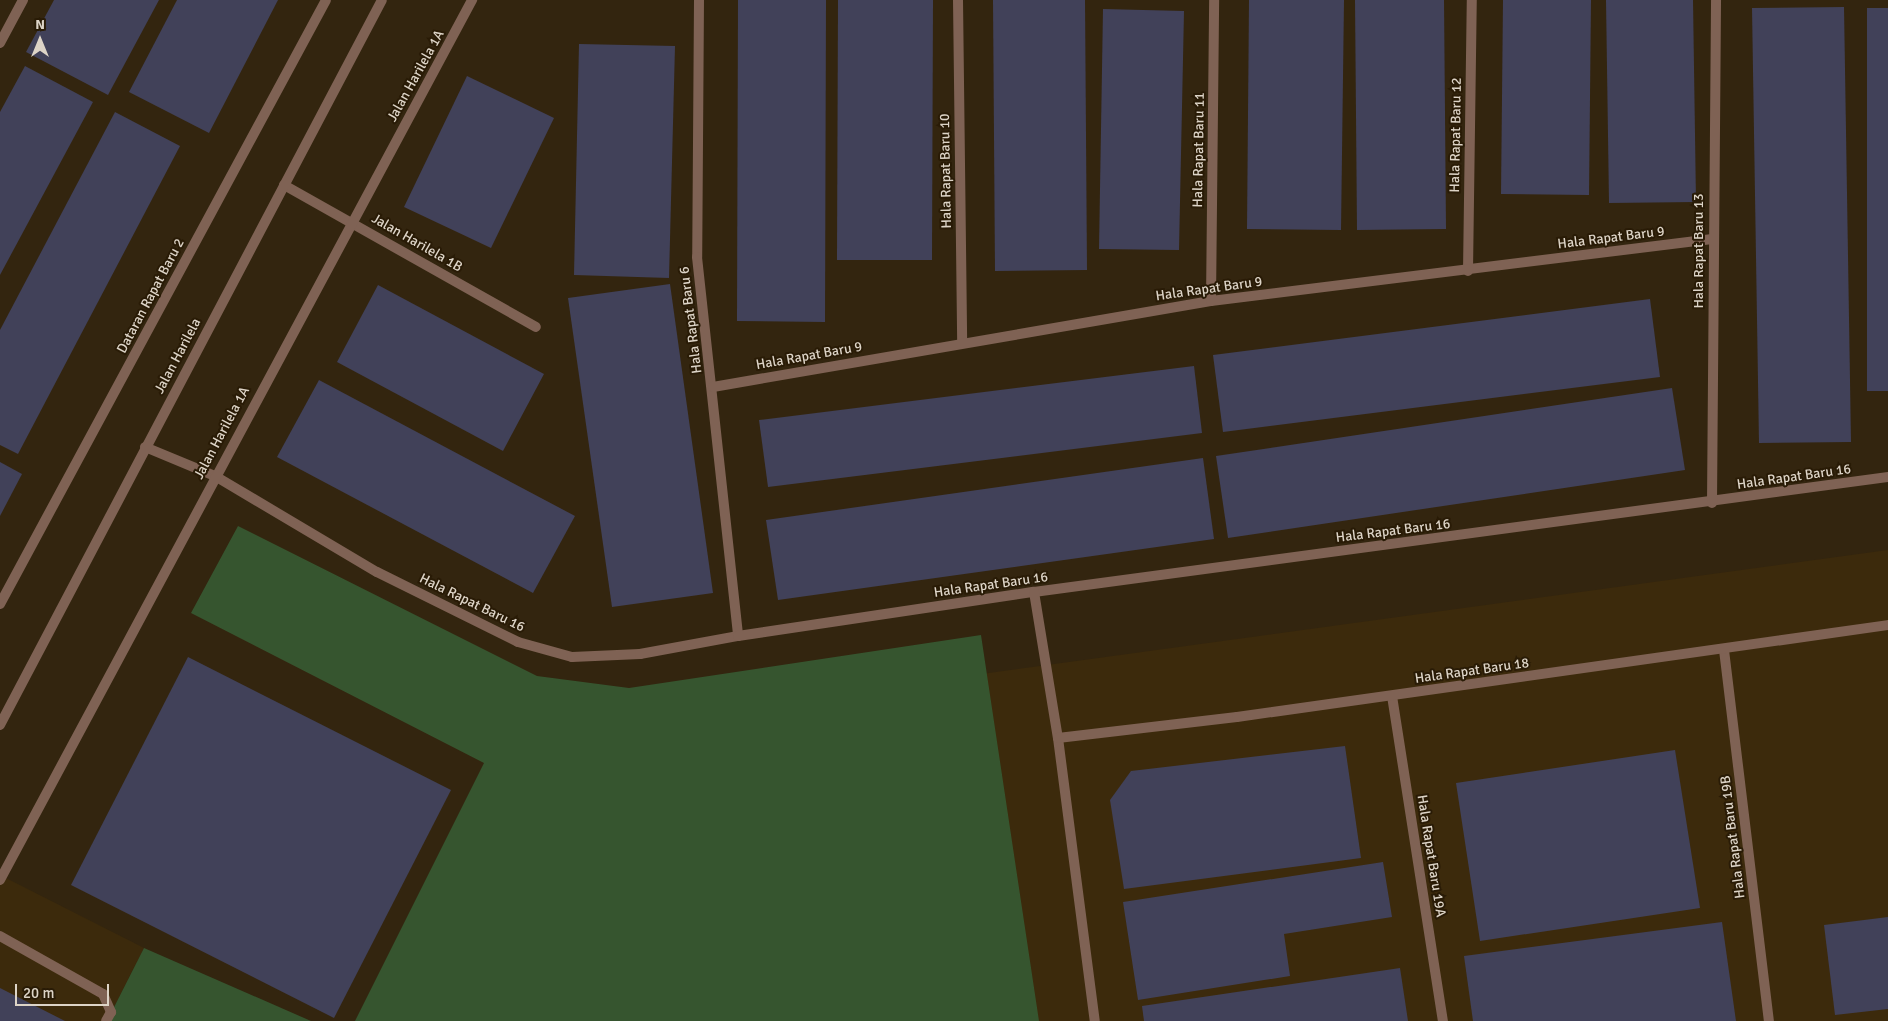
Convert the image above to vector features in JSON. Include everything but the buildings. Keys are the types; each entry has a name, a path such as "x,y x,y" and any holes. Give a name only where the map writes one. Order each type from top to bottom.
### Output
{"street":[{"path":"0,44 23,0"},
{"name":"Dataran Rapat Baru 2","path":"0,604 326,0"},
{"name":"Jalan Harilela","path":"0,725 145,446 382,0"},
{"name":"Jalan Harilela 1A","path":"0,880 472,0"},
{"name":"Hala Rapat Baru 6","path":"698,0 697,257 738,636"},
{"name":"Hala Rapat Baru 10","path":"958,0 962,342"},
{"name":"Hala Rapat Baru 11","path":"1211,301 1214,0"},
{"name":"Hala Rapat Baru 12","path":"1468,271 1472,0"},
{"name":"Hala Rapat Baru 13","path":"1712,503 1712,239 1716,0"},
{"name":"Jalan Harilela 1B","path":"284,185 352,221 536,327"},
{"name":"Hala Rapat Baru 9","path":"712,387 962,342 1211,301 1468,271 1712,239"},
{"name":"Hala Rapat Baru 16","path":"145,446 215,476 377,572 518,642 572,657 640,654 738,636 1034,592 1712,503 1888,477"},
{"path":"1034,592 1058,738 1095,1021"},
{"name":"Hala Rapat Baru 18","path":"1058,738 1392,696 1724,650 1888,625"},
{"name":"Hala Rapat Baru 19B","path":"1724,650 1769,1021"},
{"name":"Hala Rapat Baru 19A","path":"1392,696 1443,1021"},
{"path":"0,936 103,994 111,1012 106,1021"}],"shaded area":[{"path":"1888,550 1888,1021 497,1021 549,733"},
{"path":"0,875 144,948 107,1021 0,1021"}],"green space":[{"path":"238,526 537,676 629,688 981,635 1039,1021 355,1021 484,763 191,613"},
{"path":"144,948 311,1021 107,1021"}]}
